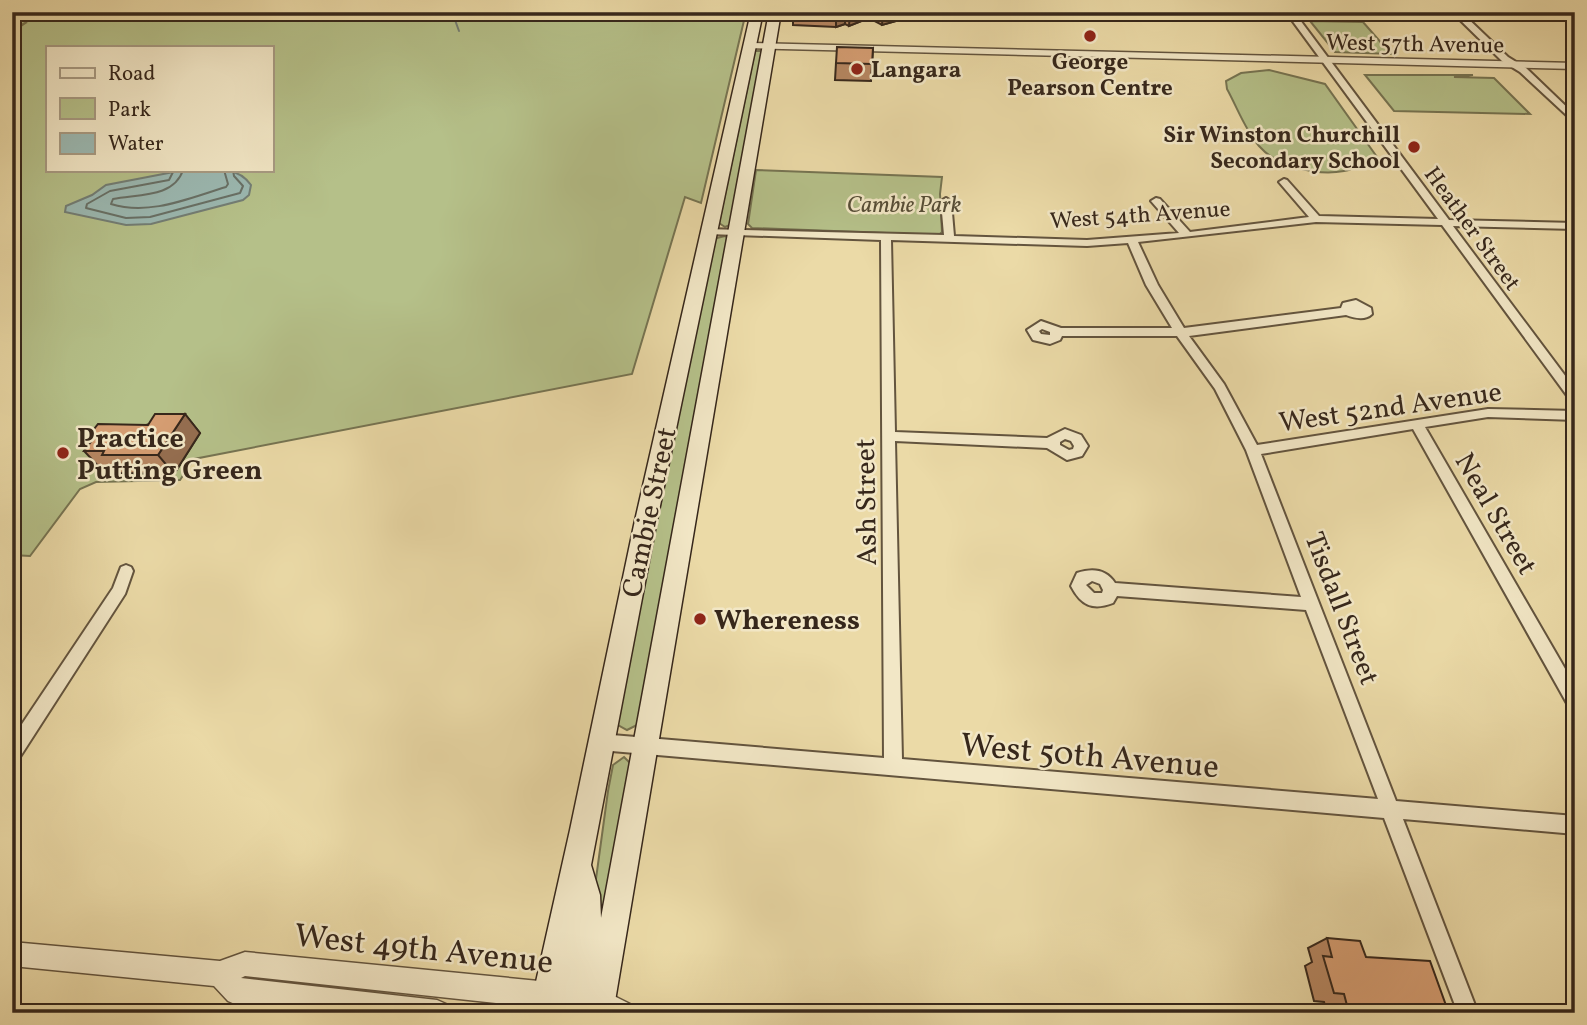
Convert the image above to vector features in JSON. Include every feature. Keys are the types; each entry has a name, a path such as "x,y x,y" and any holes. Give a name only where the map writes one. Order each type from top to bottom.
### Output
{"main road":[{"name":"Cambie Street","path":"579,1007 578,977 587,902 578,864 600,742 757,12"},
{"name":"Cambie Street","path":"579,1007 647,746 775,12"}],"street":[{"name":"Heather Street","path":"1290,12 1575,398"},
{"path":"1456,12 1575,120"},
{"path":"1475,12 1575,15"},
{"name":"West 57th Avenue","path":"750,46 1575,66"},
{"path":"1284,182 1316,219"},
{"path":"946,201 949,239"},
{"path":"1156,201 1187,235"},
{"name":"West 54th Avenue","path":"708,231 1064,243 1132,241 1316,219 1575,226"},
{"name":"Ash Street","path":"886,237 892,767"},
{"name":"Tisdall Street","path":"1132,241 1152,285 1181,333 1220,387 1253,450 1468,1013"},
{"path":"1057,332 1181,333 1347,310"},
{"name":"West 52nd Avenue","path":"1253,450 1488,413 1575,416"},
{"name":"Neal Street","path":"1416,423 1575,702"},
{"path":"888,436 1052,443"},
{"path":"12,754 120,590 126,571"},
{"path":"1111,589 1313,604"},
{"name":"West 50th Avenue","path":"600,742 1575,825"},
{"name":"West 49th Avenue","path":"12,954 220,974 245,964 579,1007"},
{"name":"West 49th Avenue","path":"220,974 237,992 436,1013"}],"green space":[{"path":"12,12 746,12 701,203 685,197 632,374 194,459 180,480 96,482 80,489 30,556 12,555 12,32 27,22 12,30"},
{"path":"1310,21 1363,22 1391,54 1335,52"},
{"path":"755,51 764,51 730,225 725,227 719,223"},
{"path":"1269,70 1325,84 1377,157 1349,170 1322,172 1298,168 1267,153 1245,126 1227,89 1226,81 1241,73"},
{"path":"1365,75 1473,75 1454,77 1494,78 1530,114 1394,111"},
{"name":"Cambie Park","path":"756,170 942,177 942,232 939,235 752,228 748,224"},
{"path":"725,236 728,238 639,724 627,730 618,725 617,718 714,241"},
{"path":"624,757 630,763 595,953 585,959 613,765"}],"water":[{"path":"174,172 234,172 251,185 249,195 243,200 151,224 126,225 65,212 66,206 92,195 106,185"}],"building":[{"path":"837,47 873,48 872,64 836,63"},
{"path":"155,414 185,414 158,455 102,455 104,451 84,451 90,443 83,443 98,424 148,425"},
{"path":"1327,938 1360,941 1366,957 1430,961 1448,1011 1381,1007 1383,1013 1349,1013 1344,994 1334,993 1323,956 1332,957"}],"waterway":[{"path":"459,31 455,20 461,12"}],"place":[{"name":"George Pearson Centre","path":"1090,36"},
{"name":"Langara","path":"857,69"},
{"name":"Sir Winston Churchill Secondary School","path":"1414,147"},
{"name":"Practice Putting Green","path":"63,453"},
{"name":"Whereness","path":"700,619"}]}
